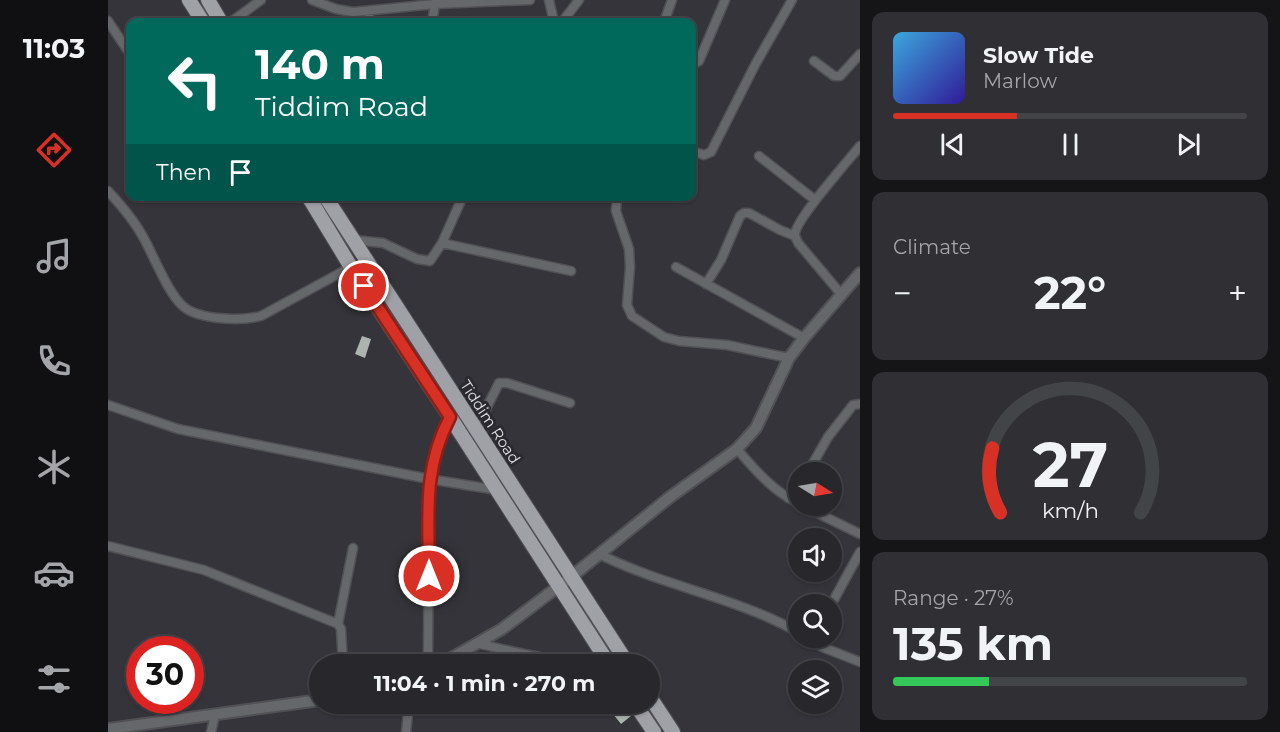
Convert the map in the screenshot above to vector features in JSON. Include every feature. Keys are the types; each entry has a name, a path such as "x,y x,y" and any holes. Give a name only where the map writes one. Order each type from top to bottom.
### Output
{"highway":[{"path":"189,0 200,18"},
{"path":"208,0 219,18"},
{"name":"Tiddim Road","path":"311,201 351,267 602,654"},
{"name":"Tiddim Road","path":"328,201 621,654"},
{"path":"660,712 673,732"},
{"path":"642,714 654,732"}],"street":[{"path":"236,18 261,0"},
{"path":"312,0 336,9 353,12 435,2 530,0"},
{"path":"549,0 553,18"},
{"path":"565,18 579,0"},
{"path":"665,18 672,0"},
{"path":"696,62 699,60 725,0"},
{"path":"696,152 704,155 711,152 755,65 792,0"},
{"path":"433,18 435,2"},
{"path":"369,11 370,18"},
{"path":"108,21 126,48"},
{"path":"814,61 834,76 840,76 860,54"},
{"path":"841,294 799,244 795,236 797,228 815,200 860,146"},
{"path":"759,156 815,200"},
{"path":"108,191 142,235 179,302 199,314 244,319 261,316 351,267"},
{"path":"354,240 383,243 424,262 430,261 442,243 461,201"},
{"path":"617,201 616,211 629,249 627,305 632,316 664,337 679,341 727,345 789,358"},
{"path":"706,284 721,261 740,216 744,213 749,213 795,236"},
{"path":"442,243 571,271"},
{"path":"676,267 804,338"},
{"path":"460,654 480,644 558,587 670,497 737,449 756,428 789,358 860,273"},
{"path":"476,429 499,383 507,383 570,403"},
{"path":"814,462 840,420 854,405 860,404"},
{"path":"108,405 178,429 429,479 497,490"},
{"path":"428,654 429,479 439,438 450,417"},
{"path":"737,449 766,481 788,498"},
{"path":"823,516 860,534"},
{"path":"108,546 204,570 338,624 341,629 342,654"},
{"path":"338,624 353,548"},
{"path":"599,554 632,569 740,604 788,627"},
{"path":"837,594 859,554"},
{"path":"480,644 526,654"},
{"path":"825,648 860,662"},
{"path":"108,729 309,702"},
{"path":"406,732 408,714"},
{"path":"211,732 215,715"}],"building":[{"path":"362,336 371,339 365,358 355,354"},
{"path":"613,714 629,714 631,716 621,724"}],"route":[{"path":"364,286 450,417 439,438 429,479 429,576"}]}
